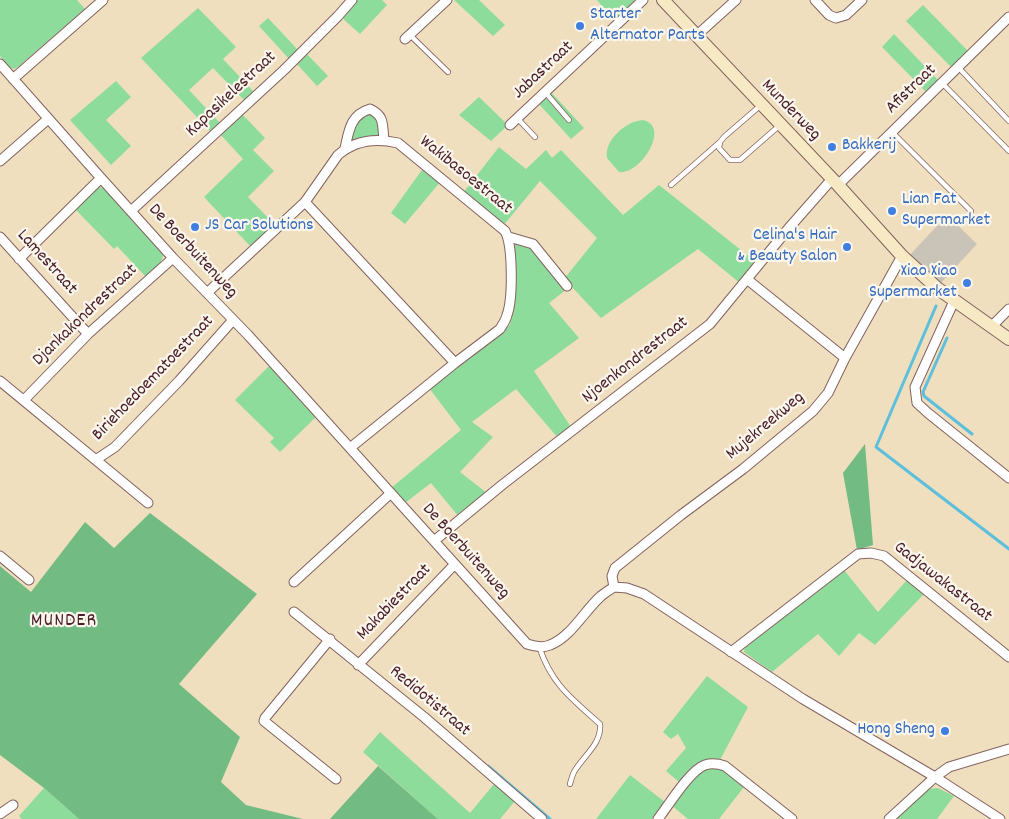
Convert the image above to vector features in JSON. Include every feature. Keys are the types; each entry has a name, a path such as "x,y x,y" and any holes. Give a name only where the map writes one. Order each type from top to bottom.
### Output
{"street":[{"path":"13,78 103,0"},
{"name":"Kapasikelestraat","path":"131,211 284,70 352,0"},
{"path":"408,37 447,0"},
{"name":"Jabastraat","path":"514,122 643,0"},
{"name":"Munderweg","path":"663,0 835,182 902,256 937,288 1009,340"},
{"path":"696,36 736,0"},
{"path":"815,0 829,14 836,18 846,15 862,0"},
{"name":"Afistraat","path":"835,182 892,132 1009,17"},
{"name":"De Boerbuitenweg","path":"0,64 173,258 233,320 526,644 539,646"},
{"path":"207,293 305,202 345,148 357,143 384,139 382,118 370,109 356,116 351,123 345,148"},
{"path":"0,161 48,119"},
{"name":"Wakibasoestraat","path":"350,448 500,329 508,314 511,277 510,246 505,231 398,143 384,139"},
{"path":"19,258 101,178"},
{"name":"Njoenkondrestraat","path":"434,541 502,485 710,324 788,229 835,182"},
{"path":"305,202 455,363"},
{"name":"Lamestraat","path":"0,237 88,334"},
{"path":"508,237 533,244 567,286"},
{"name":"Mujekreekweg","path":"614,587 612,576 615,568 813,412 828,393 845,358 902,256"},
{"name":"Djankakondrestraat","path":"24,400 88,334 173,258"},
{"path":"748,280 845,358"},
{"path":"954,301 915,387 917,402 1009,478"},
{"path":"991,327 1009,309"},
{"name":"Biriehoedoematoestraat","path":"97,460 115,447 179,381 233,320"},
{"path":"0,381 148,502"},
{"path":"294,582 391,493"},
{"name":"Gadjawakastraat","path":"731,652 858,554 871,553 884,556 1009,657"},
{"path":"0,556 30,580"},
{"name":"Makabiestraat","path":"358,665 454,564"},
{"path":"539,646 549,646 564,636 583,618 600,596 614,587 628,588 644,594 803,699 935,777 1000,819"},
{"name":"Redidotistraat","path":"294,612 330,639 358,665 424,717 542,819"},
{"path":"330,639 265,718 264,722 336,779"},
{"path":"890,819 935,777 949,767 1009,749"},
{"path":"658,819 694,771 705,765 717,764 725,766 792,819"},
{"path":"0,814 13,805"}],"lane":[{"path":"408,37 448,72"},
{"path":"958,67 1009,121"},
{"path":"942,83 1009,151"},
{"path":"545,92 569,120"},
{"path":"671,185 761,105"},
{"path":"514,122 535,136"},
{"path":"720,142 719,148 730,160 740,160 780,125"},
{"path":"892,132 971,211"},
{"path":"539,646 545,664 554,679 568,696 600,724 601,731 597,741 573,773 570,784"}],"shaded area":[{"path":"947,215 977,244 939,285 909,256"}],"green space":[{"path":"0,0 77,0 85,9 14,69 9,67 0,56"},
{"path":"356,0 382,0 387,5 360,34 341,17"},
{"path":"454,0 479,0 505,25 493,36"},
{"path":"597,0 639,0 615,23"},
{"path":"923,5 968,51 951,67 906,21"},
{"path":"198,8 236,47 223,59 254,92 245,101 213,68 189,90 220,123 211,132 141,58"},
{"path":"268,18 299,51 290,60 259,26"},
{"path":"894,34 938,80 926,92 882,47"},
{"path":"306,53 328,76 317,86 296,63"},
{"path":"116,81 131,97 106,120 131,146 111,165 70,120"},
{"path":"550,91 584,128 571,139 538,103"},
{"path":"479,97 508,125 491,141 459,115"},
{"path":"368,113 379,119 381,132 379,137 349,142 354,125"},
{"path":"242,114 265,138 253,150 274,171 248,197 275,225 251,247 204,197 243,159 220,134"},
{"path":"643,120 651,124 654,131 654,140 650,149 636,166 627,171 619,172 607,158 609,145 623,128 636,121"},
{"path":"499,147 526,169 546,150 552,158 561,150 623,215 659,185 756,262 740,283 698,249 601,318 571,286 549,303 579,338 534,371 571,427 558,438 516,389 472,422 493,437 460,472 487,493 459,517 431,483 405,503 391,488 461,430 429,388 505,331 510,324 514,308 515,244 534,246 564,279 597,238 540,181 503,226 463,193"},
{"path":"424,167 441,181 405,224 391,213"},
{"path":"100,187 107,190 163,253 160,264 146,277 117,246 114,249 75,209 96,188"},
{"path":"269,366 316,417 280,452 270,442 274,438 235,400"},
{"path":"865,444 873,545 857,550 843,473"},
{"path":"150,513 257,594 179,684 240,737 221,782 246,805 303,819 79,819 44,788 0,755 0,566 31,592 85,522 114,548"},
{"path":"844,570 878,612 908,579 925,593 875,645 859,633 839,656 818,634 772,672 744,652 745,645"},
{"path":"707,676 748,707 720,760 702,762 688,772 679,782 666,771 686,748 678,734 671,739 663,732"},
{"path":"380,732 470,813 494,784 515,801 500,819 438,819 363,752"},
{"path":"378,766 438,819 330,819"},
{"path":"706,768 720,768 744,787 719,819 688,819 671,805 692,778"},
{"path":"630,775 665,802 652,819 596,819"},
{"path":"44,788 79,819 22,819 19,816"},
{"path":"938,788 954,796 937,819 896,819 928,789"}],"waterway":[{"path":"936,306 876,447 1009,549"},
{"path":"947,338 923,392 924,396 972,434"},
{"path":"488,766 550,819"}],"place":[{"name":"Starter Alternator Parts","path":"580,26"},
{"name":"Bakkerij","path":"832,147"},
{"name":"Lian Fat Supermarket","path":"892,211"},
{"name":"JS Car Solutions","path":"195,227"},
{"name":"Celina's Hair & Beauty Salon","path":"847,247"},
{"name":"Xiao Xiao Supermarket","path":"967,283"},
{"name":"Hong Sheng","path":"945,731"}],"district":[{"name":"MUNDER","path":"64,622"}]}
